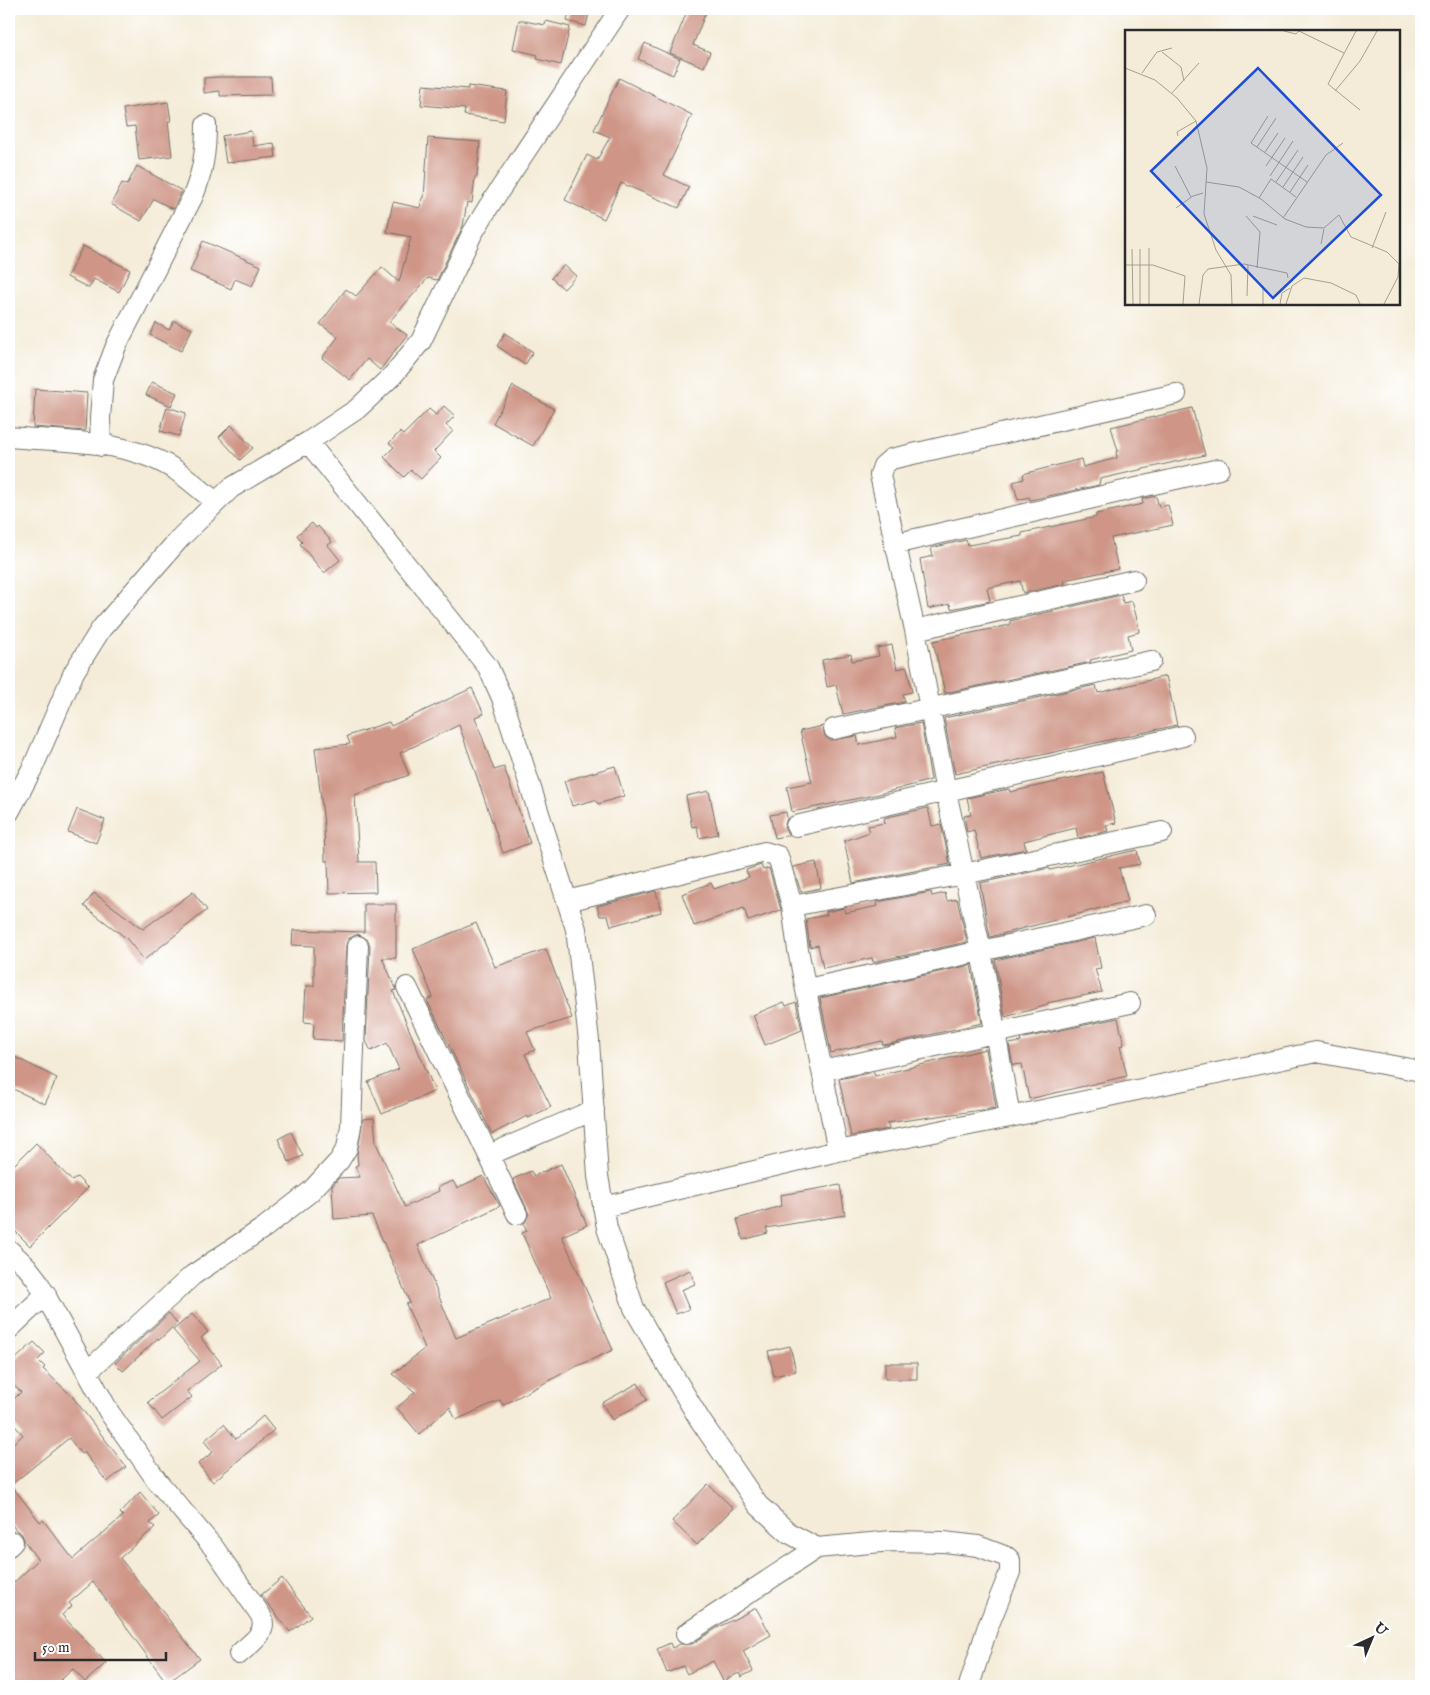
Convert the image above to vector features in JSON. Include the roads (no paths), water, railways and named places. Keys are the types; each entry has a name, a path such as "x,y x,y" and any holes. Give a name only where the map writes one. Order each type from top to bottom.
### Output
{"street":[{"path":"9,812 36,759 74,672 88,647 131,594 216,502 250,475 308,442 357,409 376,393 422,341 472,234 620,9"},
{"path":"101,446 100,418 103,380 116,346 193,196 202,174 206,154 206,125"},
{"path":"1010,1117 981,951 946,792 915,630 894,544 880,475 883,466 891,459 1176,394"},
{"path":"9,437 101,446 155,459 177,470 216,502"},
{"path":"308,442 488,667 502,698 576,929 580,954 594,1110 598,1176 607,1228 634,1308 700,1420 768,1515 789,1533 817,1548"},
{"path":"894,544 1218,470"},
{"path":"915,630 1134,580"},
{"path":"834,729 1151,661"},
{"path":"796,826 1183,736"},
{"path":"792,906 964,874 1162,832"},
{"path":"567,901 765,852 773,853 780,859 792,906 798,950 838,1151"},
{"path":"807,989 1146,915"},
{"path":"88,1371 193,1275 265,1227 310,1192 347,1148 351,1126 358,946"},
{"path":"407,987 517,1214"},
{"path":"822,1070 1130,1003"},
{"path":"603,1206 838,1151 1010,1117 1316,1052 1421,1071"},
{"path":"489,1155 594,1110"},
{"path":"9,1250 27,1267 46,1294 109,1412 158,1482 214,1548 260,1614 265,1623 263,1631 239,1654"},
{"path":"9,1329 46,1294"},
{"path":"686,1634 817,1548 892,1542 944,1542 978,1546 1007,1557 1010,1560 1010,1572 987,1629 969,1686"}]}
